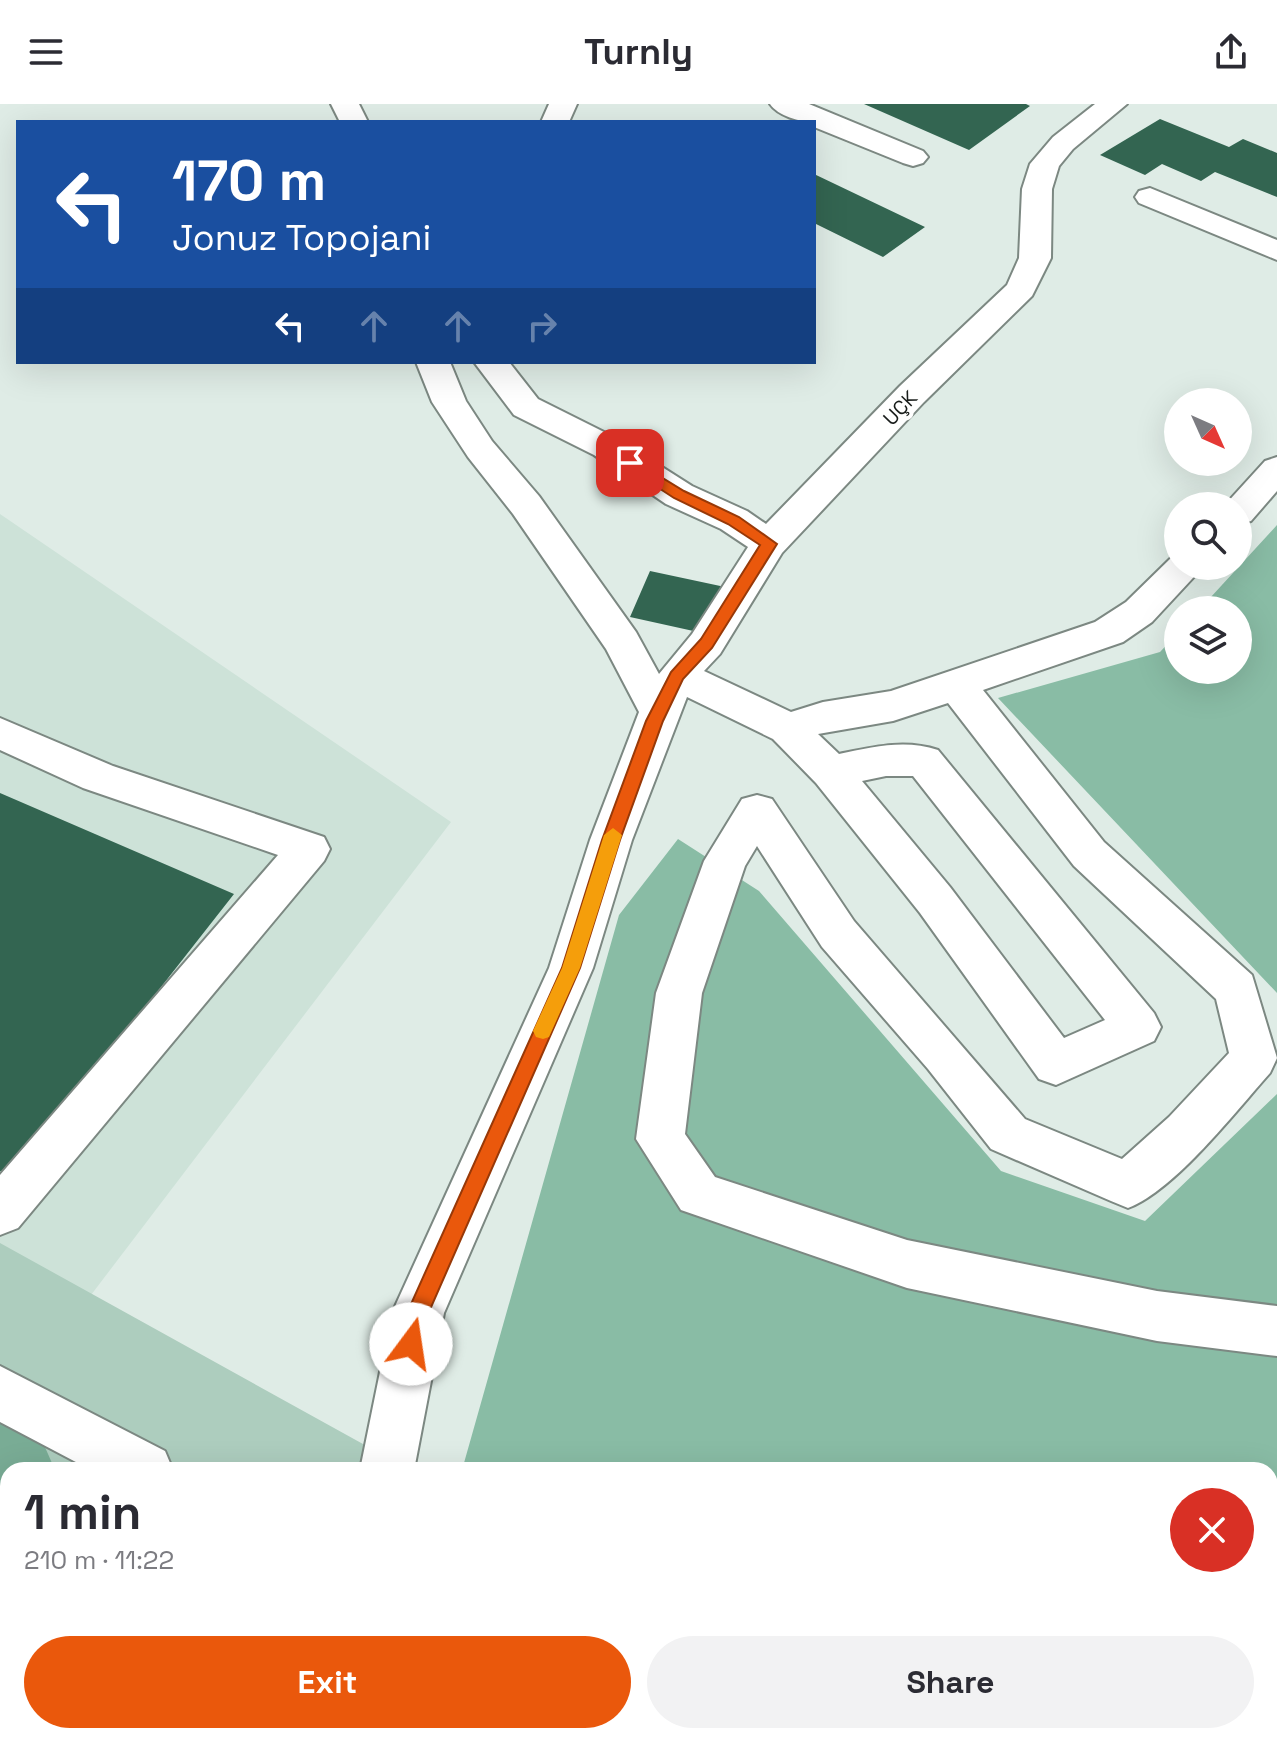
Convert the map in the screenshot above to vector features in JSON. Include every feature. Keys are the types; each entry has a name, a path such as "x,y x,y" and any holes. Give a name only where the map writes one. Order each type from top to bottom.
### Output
{"street":[{"path":"784,104 913,157"},
{"name":"UÇK","path":"389,1462 418,1313 571,968 611,840 668,694 706,644 769,544 912,394 1021,289 1035,258 1037,189 1045,164 1063,143 1113,104"},
{"path":"1150,197 1277,251"},
{"path":"434,364 449,402 480,449 526,505 622,642 668,694 740,703 787,728 831,772 935,900 1056,1064 1138,1027 924,761 886,760 831,772"},
{"path":"493,364 526,407 606,447 679,495 734,520 769,544"},
{"path":"1252,497 1277,469"},
{"path":"787,728 823,717 893,706 1109,632 1139,612 1171,580"},
{"path":"956,685 1089,854 1236,989 1254,1059 1186,1132 1128,1185 1008,1134 944,1055 838,934 757,811 725,861 679,993 660,1139 698,1194 907,1264 1157,1316 1277,1331"},
{"path":"0,733 98,777 309,849 0,1212"},
{"path":"0,1393 131,1462"}],"shaded area":[{"path":"0,514 451,822 56,1341 0,1309"},
{"path":"0,1243 396,1462 0,1462"}],"green space":[{"path":"1277,525 1277,993 998,698 1160,652 1164,648 1164,684 1252,684 1252,596 1212,596 1227,580 1252,580 1252,552"},
{"path":"678,839 759,891 1001,1171 1145,1221 1277,1094 1277,1462 464,1462 619,915"}],"building":[{"path":"864,104 1026,104 1030,106 969,150"},
{"path":"1160,119 1229,147 1243,139 1277,153 1277,197 1215,172 1201,181 1162,164 1145,175 1100,155"},
{"path":"816,175 925,227 883,257 816,224"},
{"path":"650,571 725,587 707,634 630,617"},
{"path":"0,793 234,894 12,1177 0,1171"}],"slow traffic":[{"path":"543,1031 571,968 613,835"}],"route":[{"path":"411,1344 418,1313 571,968 611,840 655,721 677,676 706,644 769,544 734,520 679,495 630,463"}]}
